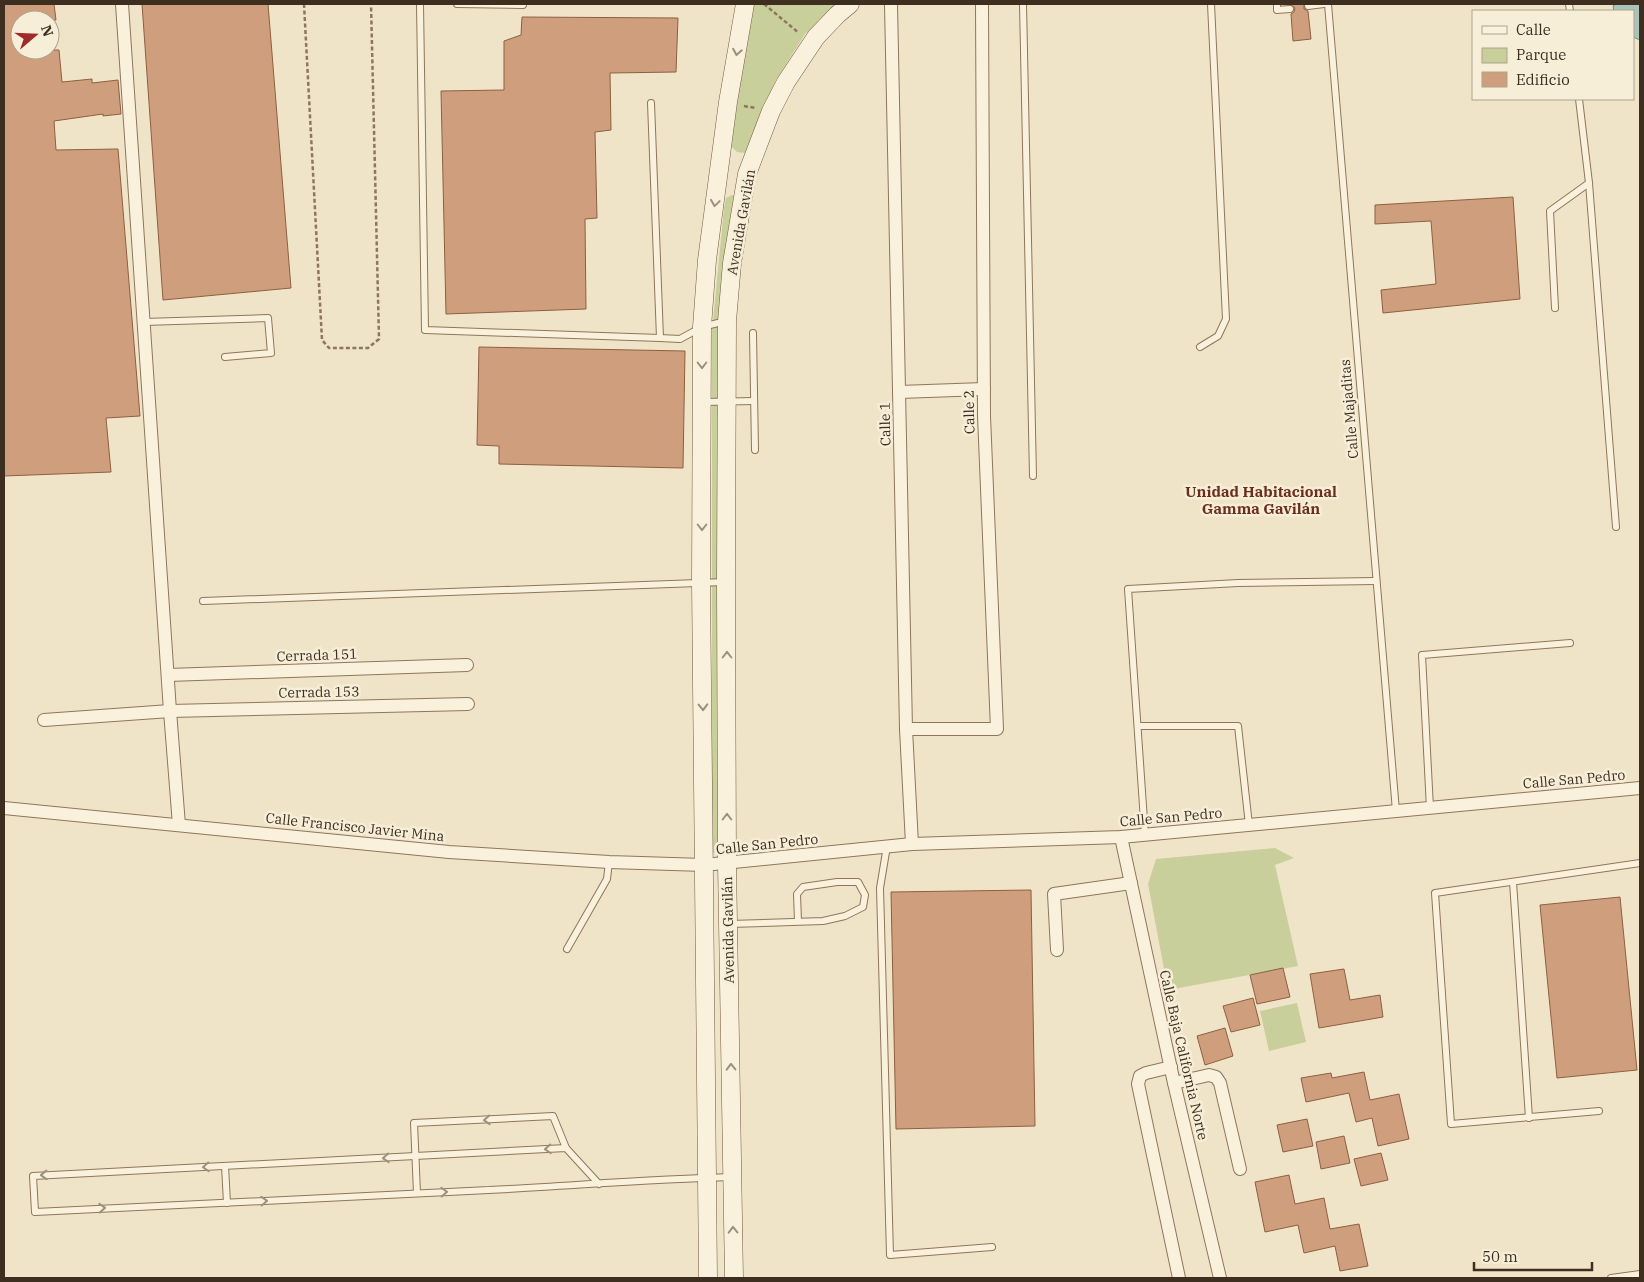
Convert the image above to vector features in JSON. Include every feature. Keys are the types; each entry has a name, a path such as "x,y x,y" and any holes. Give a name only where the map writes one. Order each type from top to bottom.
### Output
{"main road":[{"name":"Avenida Gavilán","path":"708,1278 702,583 702,327 707,260 719,169 728,102 745,4"},
{"name":"Avenida Gavilán","path":"734,1278 727,863 726,582 727,321 732,263 747,174 771,111 786,82 811,44 837,14 850,4"},
{"path":"719,169 747,174"},
{"path":"707,260 732,263"}],"street":[{"path":"122,4 179,825"},
{"name":"Calle 1","path":"891,4 906,730 912,844"},
{"name":"Calle 2","path":"906,730 996,729 984,389 982,4"},
{"path":"899,392 984,389"},
{"name":"Cerrada 151","path":"168,676 467,665"},
{"name":"Cerrada 153","path":"44,720 170,711 468,704"},
{"name":"Calle San Pedro","path":"704,864 912,844 1121,837 1640,788"},
{"name":"Calle Francisco Javier Mina","path":"4,808 449,852 609,862 704,864"},
{"name":"Calle Baja California Norte","path":"1121,837 1174,1083 1220,1278"},
{"path":"1057,950 1054,894 1131,883"},
{"path":"1171,1067 1140,1076 1138,1084 1179,1278"},
{"path":"1174,1083 1209,1075 1216,1077 1220,1083 1240,1169"}],"lane":[{"path":"420,4 425,330 680,339 702,327 727,321"},
{"path":"457,4 523,5"},
{"path":"1023,4 1033,476"},
{"path":"1200,347 1218,336 1226,319 1211,4"},
{"path":"1277,4 1278,10 1290,9"},
{"path":"1308,6 1326,4"},
{"name":"Calle Majaditas","path":"1326,4 1396,811"},
{"path":"1579,100 1588,183 1616,527"},
{"path":"651,103 660,338"},
{"path":"1554,308 1550,211 1588,183"},
{"path":"144,322 268,318 271,353 225,357"},
{"path":"753,333 755,450"},
{"path":"702,402 754,401"},
{"path":"1145,835 1128,589 1238,583 1376,581"},
{"path":"203,601 726,582"},
{"path":"1430,808 1422,655 1570,642"},
{"path":"1138,726 1238,726 1249,825"},
{"path":"887,846 880,888 890,1255 992,1247"},
{"path":"567,949 607,879 609,862"},
{"path":"1599,1112 1451,1124 1435,893 1640,863"},
{"path":"728,924 823,921 845,916 863,907 865,895 858,882 837,882 802,887 797,894 798,921"},
{"path":"1513,882 1529,1118"},
{"path":"417,1193 414,1123 553,1116 566,1148 599,1184"},
{"path":"566,1148 33,1176 36,1212 732,1177"},
{"path":"224,1166 227,1203"},
{"path":"1611,1278 1640,1274"}],"path":[{"path":"304,4 322,340 329,348 368,348 379,339 371,4"},
{"path":"764,4 811,44"},
{"path":"728,102 771,111"}],"green space":[{"path":"747,4 840,4 805,34 776,80 745,153 737,152 730,145"},
{"path":"732,195 735,196 719,852 712,853 712,331 724,208 726,198"},
{"path":"1275,848 1294,858 1275,865 1298,966 1168,990 1148,884 1156,859"},
{"path":"1297,1003 1306,1042 1269,1051 1260,1011"}],"water":[{"path":"1616,4 1640,4 1640,40 1634,37 1634,10 1614,10 1613,6"}],"building":[{"path":"4,4 54,4 55,10 10,10 10,60 60,60 62,82 92,79 92,83 118,80 121,114 103,116 103,114 54,121 56,150 118,149 140,416 106,418 111,472 4,476"},
{"path":"142,4 268,4 291,288 163,300"},
{"path":"1290,4 1304,4 1304,9 1308,11 1311,39 1293,41 1291,14 1295,8"},
{"path":"522,17 678,18 676,72 610,73 611,130 595,132 597,218 585,219 586,309 446,314 441,91 504,90 504,41 521,35"},
{"path":"1513,197 1520,299 1383,313 1381,290 1436,284 1431,221 1375,224 1375,205"},
{"path":"479,347 685,351 683,468 499,464 499,446 477,445"},
{"path":"1031,890 1035,1126 896,1129 891,892"},
{"path":"1620,897 1637,1070 1557,1078 1540,905"},
{"path":"1283,968 1290,997 1257,1004 1250,975"},
{"path":"1344,969 1350,1000 1380,995 1383,1017 1319,1028 1310,974"},
{"path":"1253,998 1260,1025 1231,1032 1223,1006"},
{"path":"1225,1028 1233,1056 1205,1065 1197,1036"},
{"path":"1364,1072 1370,1100 1399,1094 1409,1139 1378,1146 1372,1118 1356,1122 1349,1093 1306,1102 1301,1078 1331,1073 1332,1078"},
{"path":"1307,1119 1313,1146 1283,1152 1277,1125"},
{"path":"1344,1136 1350,1163 1321,1169 1316,1142"},
{"path":"1381,1153 1388,1180 1361,1186 1354,1159"},
{"path":"1289,1175 1295,1204 1324,1198 1330,1229 1359,1224 1368,1266 1340,1271 1335,1246 1304,1253 1298,1225 1265,1232 1255,1182"}],"district":[{"name":"Unidad Habitacional Gamma Gavilán","path":"1261,500"}]}
